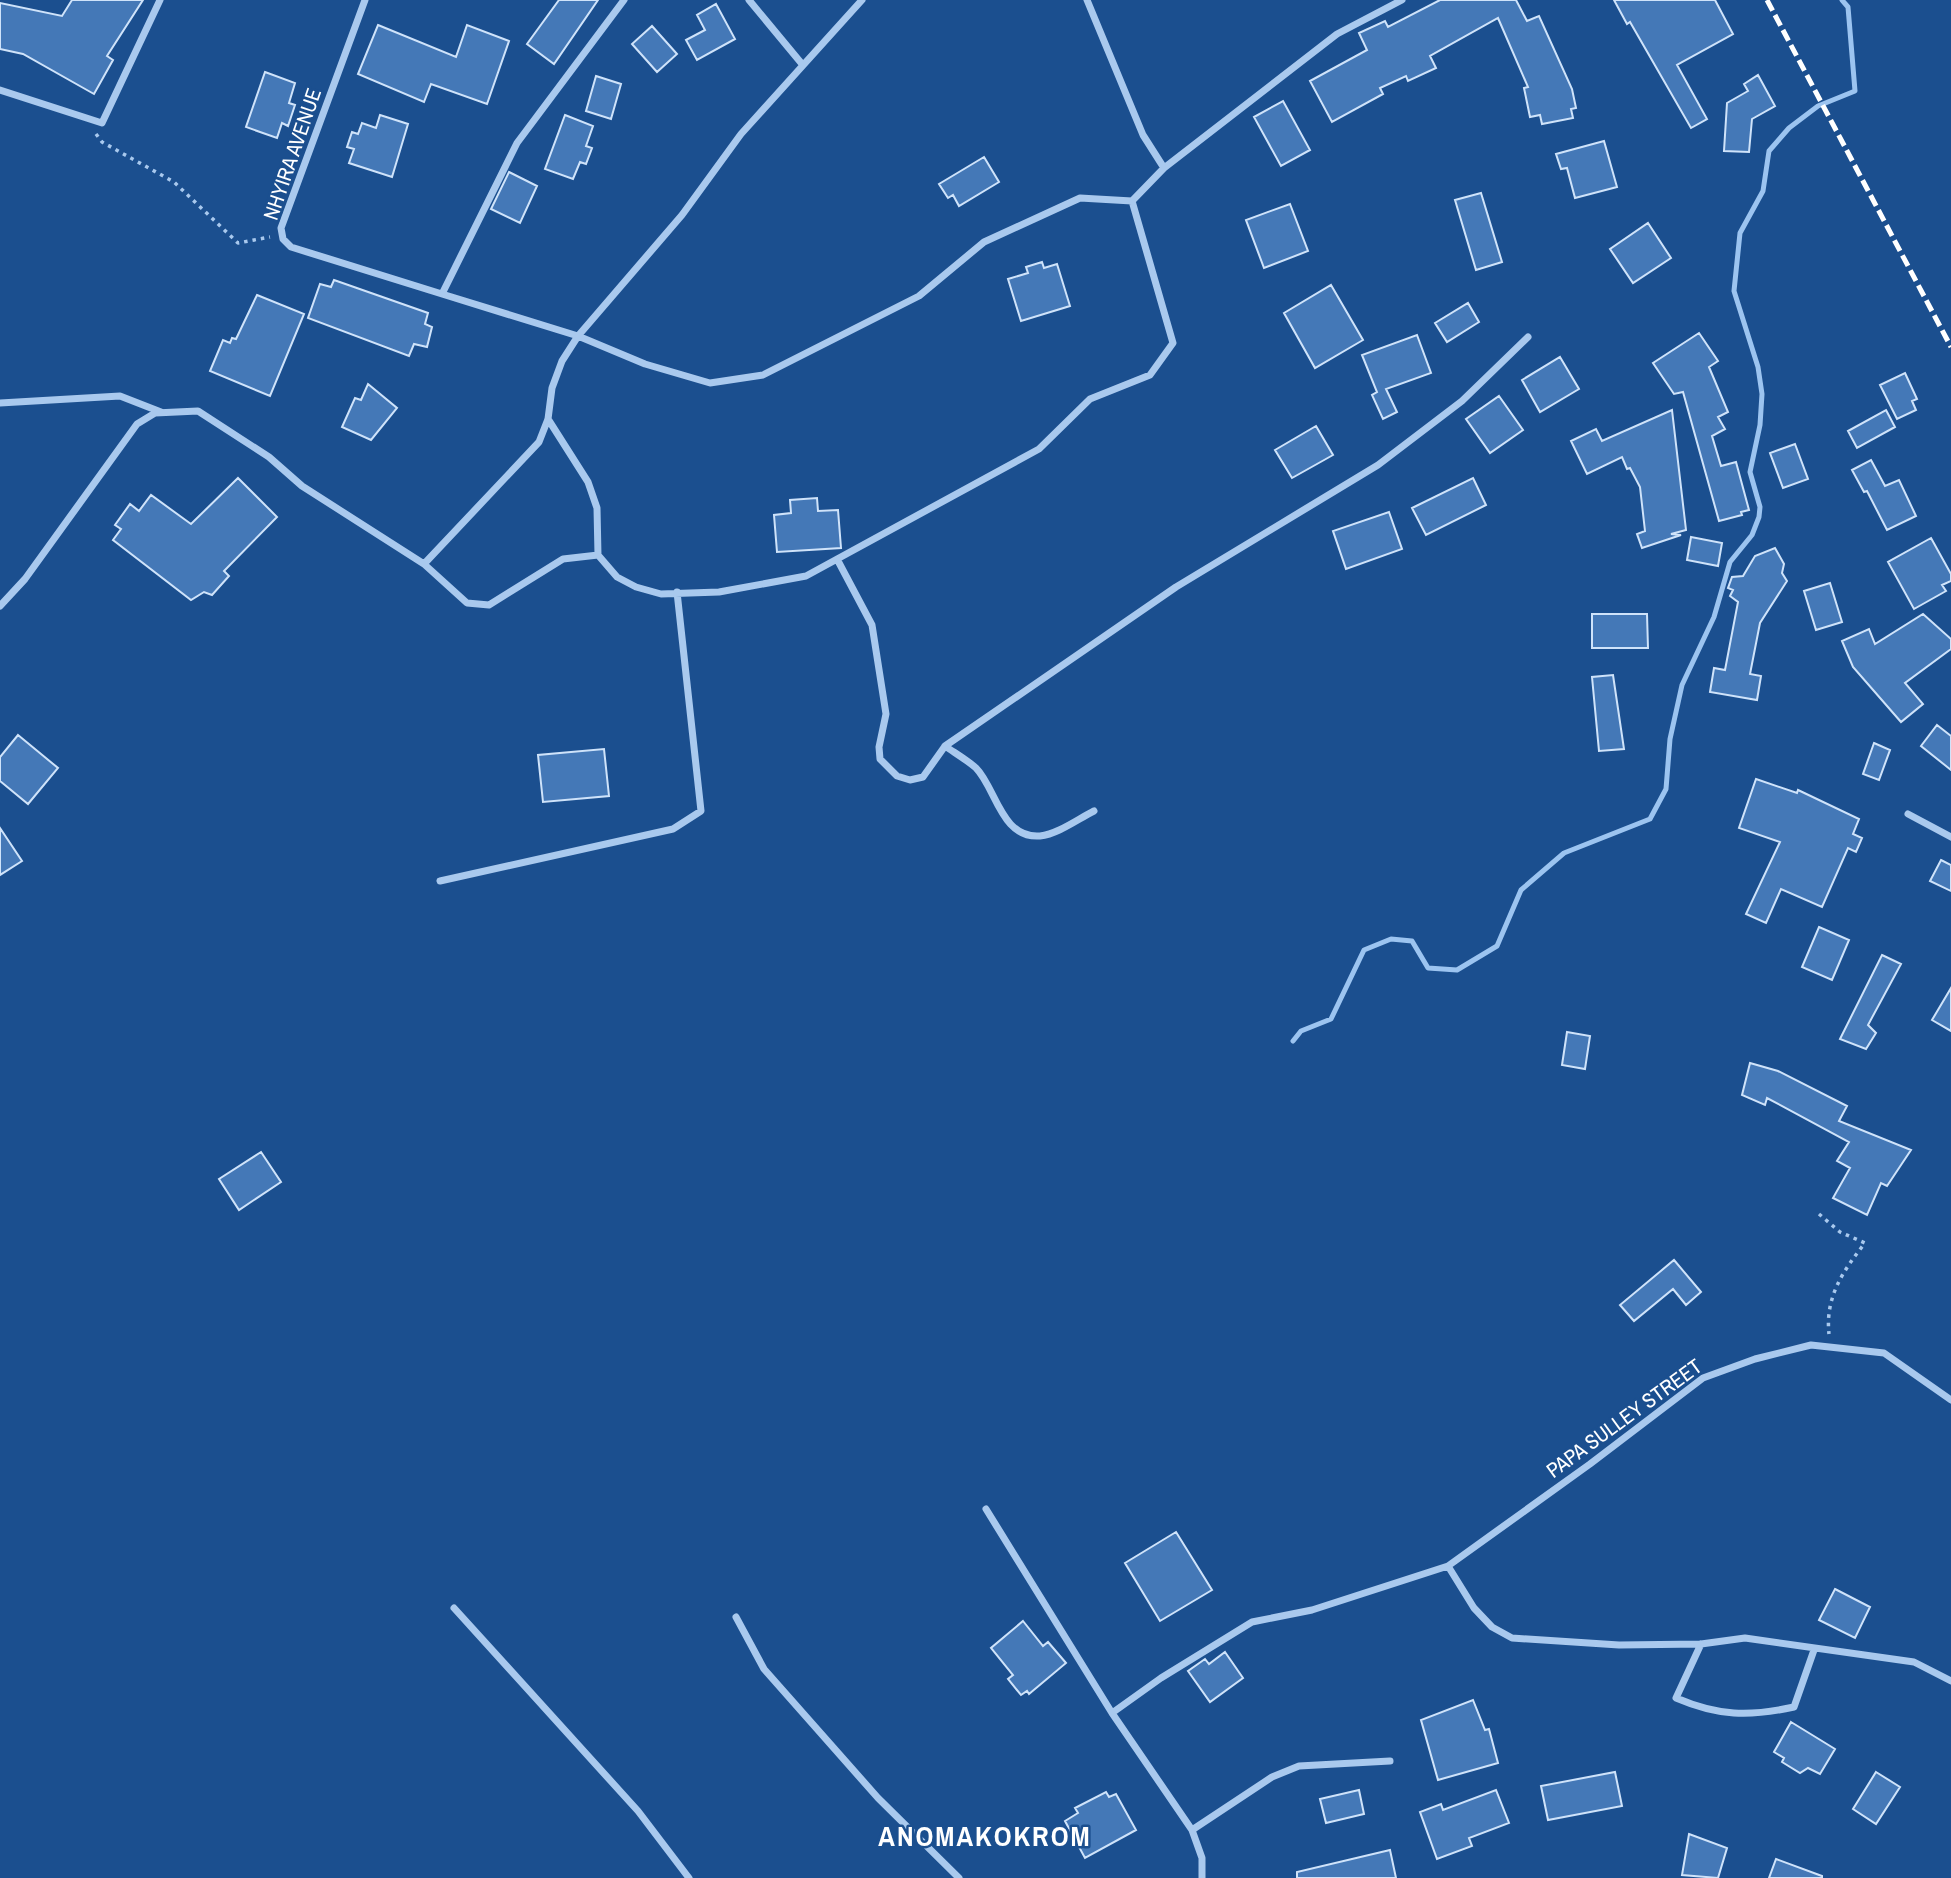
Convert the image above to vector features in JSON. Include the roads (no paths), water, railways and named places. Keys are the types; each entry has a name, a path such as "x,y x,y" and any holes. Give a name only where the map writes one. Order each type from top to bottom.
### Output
{"street":[{"path":"0,90 102,122 160,0"},
{"name":"NHYIRA AVENUE","path":"365,0 281,228 291,247 578,336 645,364 710,383 763,375 919,296 984,242 1080,198 1132,201"},
{"path":"442,294 517,142 624,0"},
{"path":"749,0 802,64"},
{"path":"424,564 539,442 548,419 558,370 578,336 682,215 741,134 862,0"},
{"path":"1087,0 1143,135 1164,168"},
{"path":"548,419 588,482 597,508 598,555 606,568 636,587 661,594 719,592 806,576 1040,449 1090,399 1150,375 1173,343 1132,201 1164,168 1337,34 1402,0"},
{"path":"838,559 872,625 886,713 879,747 880,759 897,776 910,780 923,777 945,746 1176,587 1378,465 1462,401 1528,337"},
{"path":"0,403 120,396 162,412 198,411 269,457 302,486 424,564 467,603 481,606 499,601 564,559 598,555"},
{"path":"0,606 25,579 137,424 162,412"},
{"path":"440,881 673,829 701,811 677,592"},
{"path":"945,746 975,768 1001,813 1026,833 1037,836 1049,834 1094,811"},
{"path":"1908,814 1951,837"},
{"name":"PAPA SULLEY STREET","path":"1112,1713 1161,1678 1252,1622 1312,1610 1448,1566 1590,1464 1703,1378 1755,1359 1811,1345 1884,1353 1951,1400"},
{"path":"986,1509 1112,1713 1192,1830 1202,1858 1202,1878"},
{"path":"1448,1566 1474,1608 1492,1627 1512,1638 1619,1645 1701,1644 1745,1638 1814,1650 1914,1662 1951,1681"},
{"path":"454,1608 638,1811 689,1878"},
{"path":"736,1617 764,1669 878,1798 959,1878"},
{"path":"1701,1644 1676,1698 1708,1712 1764,1713 1794,1707 1814,1650"},
{"path":"1192,1830 1272,1777 1299,1766 1390,1761"}],"waterway":[{"path":"1293,1041 1301,1031 1331,1019 1364,950 1391,939 1412,941 1428,968 1457,970 1497,946 1521,890 1564,853 1650,819 1666,789 1670,739 1682,685 1714,617 1730,562 1752,535 1759,517 1760,507 1750,472 1760,425 1762,394 1758,367 1734,291 1740,233 1763,191 1769,151 1789,128 1818,106 1855,91 1848,7 1842,0"}],"railway":[{"path":"1767,0 1951,347"}],"district":[{"name":"ANOMAKOKROM","path":"985,1836"}]}
